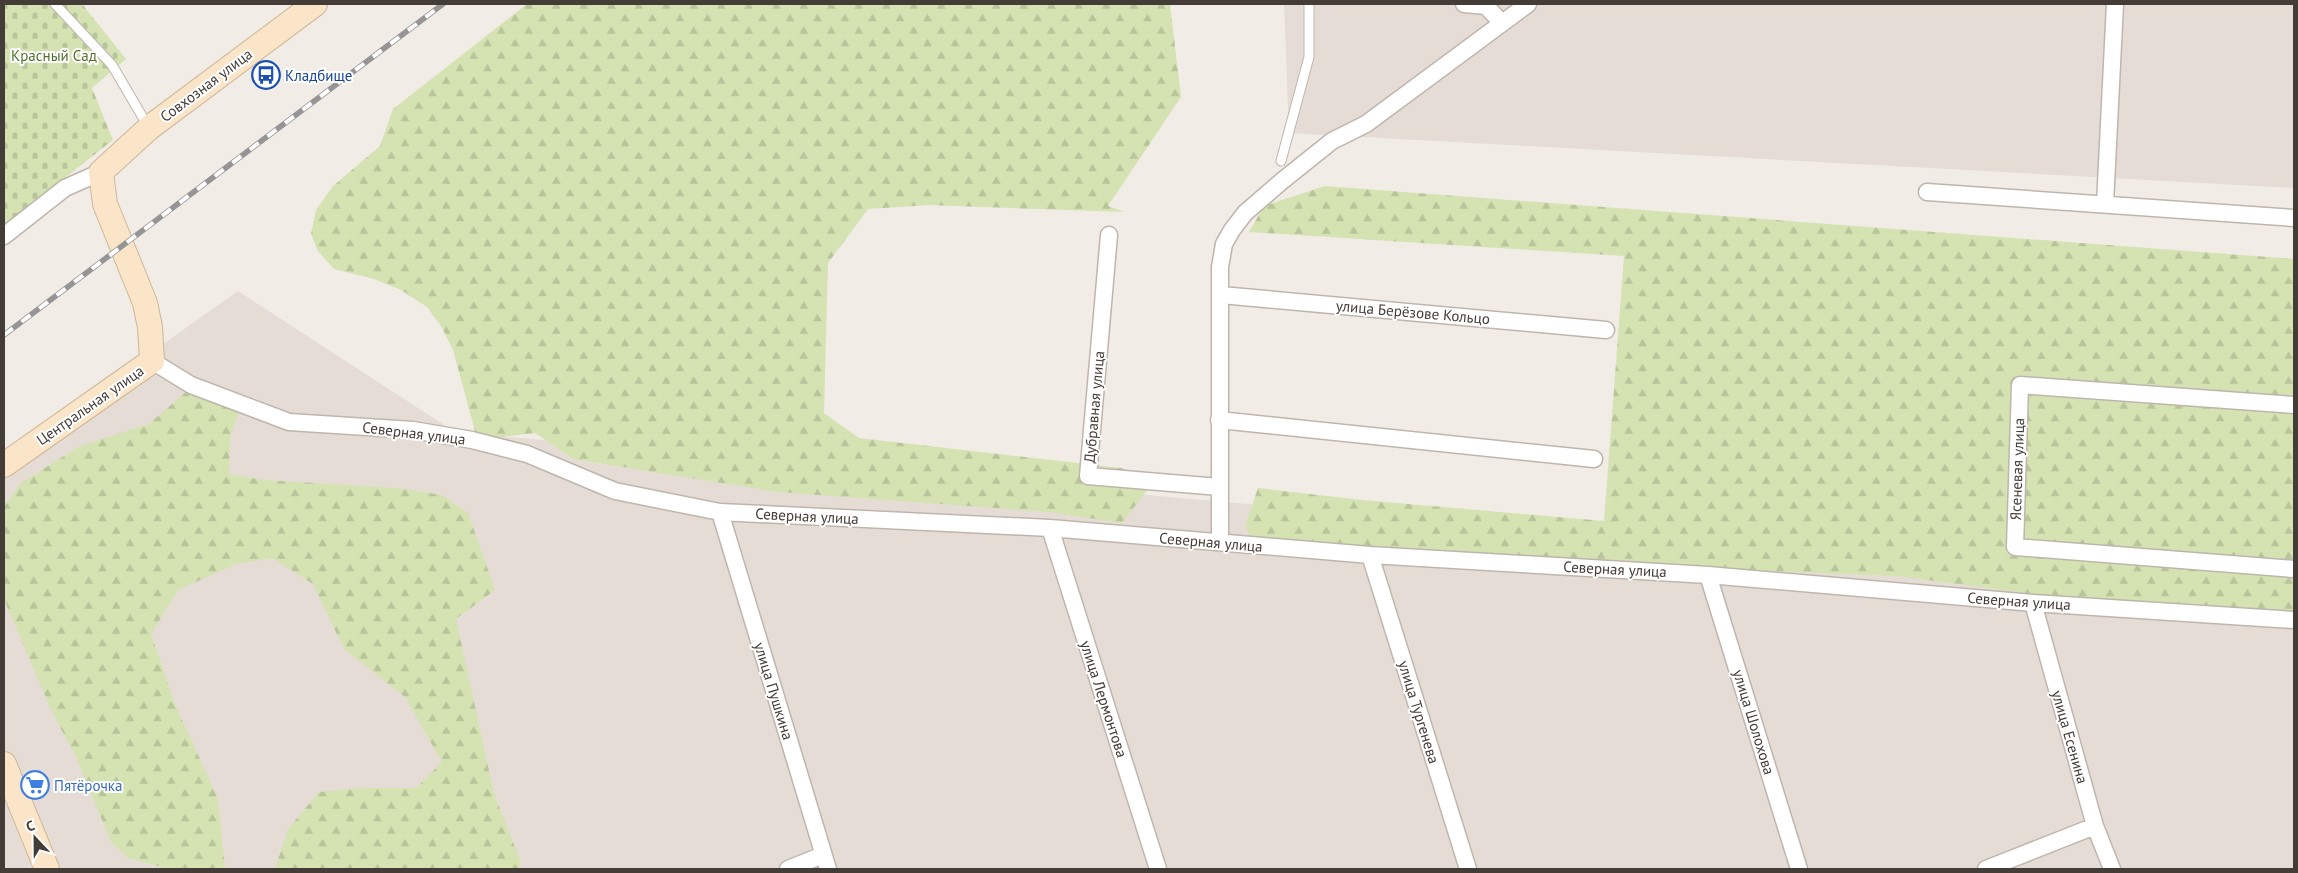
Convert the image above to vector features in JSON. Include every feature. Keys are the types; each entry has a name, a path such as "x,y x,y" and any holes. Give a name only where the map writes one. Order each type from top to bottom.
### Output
{"street":[{"name":"Совхозная улица","path":"101,172 150,128 315,4"},
{"path":"1464,4 1486,6 1502,23"},
{"path":"1220,542 1220,267 1224,244 1245,213 1332,141 1366,124 1528,4"},
{"path":"2105,204 2115,4"},
{"path":"4,236 65,188 101,172"},
{"name":"Центральная улица","path":"4,465 152,361 150,327 144,303 105,204 101,172"},
{"path":"1927,192 2294,218"},
{"name":"Дубравная улица","path":"1109,235 1088,476 1220,487"},
{"name":"улица Берёзове Кольцо","path":"1221,295 1606,330"},
{"name":"Северная улица","path":"152,361 191,384 289,422 413,430 472,440 528,454 615,491 720,512 1050,528 1370,555 1708,575 2033,603 2294,620"},
{"name":"Ясеневая улица","path":"2294,405 2020,385 2015,547 2294,570"},
{"path":"1219,420 1594,459"},
{"name":"улица Пушкина","path":"720,512 826,862"},
{"name":"улица Лермонтова","path":"1050,528 1158,869"},
{"name":"улица Тургенева","path":"1370,555 1468,869"},
{"name":"улица Шолохова","path":"1708,575 1799,869"},
{"name":"улица Есенина","path":"2033,603 2095,826 2112,869"},
{"path":"4,764 47,869"},
{"path":"1986,869 2095,826"},
{"path":"788,869 826,862"}],"lane":[{"path":"55,4 112,66 150,128"},
{"path":"1281,161 1309,57 1309,4"}],"shaded area":[{"path":"1284,4 2294,4 2294,188 1289,133"},
{"path":"238,291 455,432 2294,599 2294,869 4,869 4,457"}],"green space":[{"name":"Красный Сад","path":"4,4 82,4 126,59 92,88 113,140 4,226"},
{"path":"527,4 1170,4 1181,97 1108,206 1125,212 928,205 868,209 828,263 824,413 859,438 1121,468 1157,477 1122,523 1048,512 778,492 573,459 535,433 492,438 475,431 453,350 441,326 427,307 401,290 374,279 334,269 318,251 311,234 316,210 333,186 380,146 393,109"},
{"path":"1325,186 2294,259 2294,623 2177,613 1897,576 1370,555 1253,540 1245,527 1258,488 1362,500 1604,521 1624,256 1249,232 1264,206"},
{"path":"186,392 239,411 230,437 229,474 264,480 398,488 441,495 468,513 495,590 456,619 494,794 519,857 521,869 275,869 288,829 319,792 362,788 416,788 442,762 405,697 344,649 313,584 272,558 236,564 178,590 151,634 175,704 218,799 225,869 169,869 128,858 111,842 77,759 50,708 4,599 4,507 21,483 80,446 149,424"}],"railway":[{"path":"4,335 443,4"}],"place":[{"name":"Кладбище","path":"266,75"},
{"name":"Пятёрочка","path":"35,785"}]}
